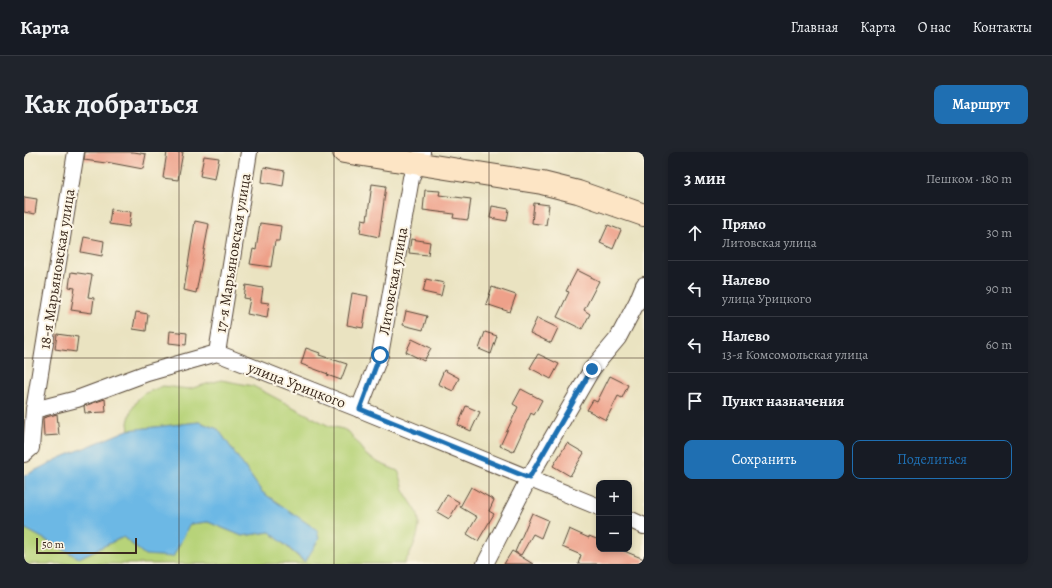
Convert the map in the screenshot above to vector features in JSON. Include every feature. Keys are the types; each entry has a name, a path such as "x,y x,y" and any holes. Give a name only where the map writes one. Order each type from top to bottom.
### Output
{"street":[{"name":"18-я Марьяновская улица","path":"34,410 76,152"},
{"name":"17-я Марьяновская улица","path":"217,353 249,152"},
{"path":"344,152 420,157 578,192 644,215"},
{"name":"Литовская улица","path":"360,409 380,355 411,178 420,157"},
{"path":"485,564 529,478 592,369 618,338 637,302 644,285"},
{"path":"24,454 31,448 34,410 77,399 147,373 217,353"},
{"name":"улица Урицкого","path":"217,353 360,409 596,506"},
{"path":"632,520 644,526"}],"green space":[{"path":"221,380 253,386 329,426 349,432 366,455 379,463 398,471 406,495 416,510 419,524 411,552 404,564 24,564 24,528 79,558 123,537 145,555 190,524 208,522 242,536 270,532 304,562 317,530 262,492 218,429 199,422 129,430 128,423 131,411 138,399 143,394 163,386 189,389"}],"water":[{"path":"199,422 218,429 262,492 317,530 319,539 305,562 270,532 242,536 208,522 190,524 173,557 145,555 123,537 79,558 24,528 24,476 60,458 128,430"}],"building":[{"path":"85,152 134,152 146,154 143,169 106,162 84,160"},
{"path":"167,152 183,152 178,180 163,178"},
{"path":"204,156 219,158 215,179 200,176"},
{"path":"264,167 285,171 283,186 262,182"},
{"path":"372,184 386,186 379,237 360,233 362,219 367,220"},
{"path":"425,190 440,191 439,195 471,199 468,220 453,218 454,214 423,210"},
{"path":"24,197 37,199 35,214 24,212"},
{"path":"534,203 549,205 546,225 532,223"},
{"path":"492,206 509,209 507,221 490,218"},
{"path":"111,209 131,212 129,227 109,224"},
{"path":"195,221 209,224 196,293 184,290"},
{"path":"260,223 281,226 279,241 275,241 271,267 250,264 253,249 256,250"},
{"path":"608,225 621,230 613,249 600,243"},
{"path":"84,237 104,241 102,256 81,252"},
{"path":"411,239 430,242 428,255 409,253"},
{"path":"577,270 599,281 584,310 590,314 582,329 557,317 569,292 566,291"},
{"path":"71,272 92,275 88,297 94,298 92,313 71,310 75,288 69,287"},
{"path":"426,279 444,283 441,296 423,292"},
{"path":"246,285 263,288 261,302 269,303 267,318 247,314 250,299 244,298"},
{"path":"492,287 516,295 510,312 486,304"},
{"path":"352,293 368,296 363,328 347,325"},
{"path":"406,311 427,316 423,330 403,325"},
{"path":"136,312 148,314 146,331 133,329"},
{"path":"537,318 558,328 551,343 530,333"},
{"path":"170,331 187,333 186,345 169,343"},
{"path":"485,332 497,336 491,354 479,349"},
{"path":"57,334 78,337 76,352 55,349"},
{"path":"412,339 431,348 424,361 406,352"},
{"path":"306,348 320,353 319,355 347,364 341,380 301,364"},
{"path":"538,354 559,364 551,379 530,368"},
{"path":"444,370 459,378 453,391 438,384"},
{"path":"610,376 628,385 622,398 618,396 606,420 587,410 593,400 597,402"},
{"path":"521,389 542,400 534,415 531,413 513,452 500,446 518,407 513,404"},
{"path":"105,399 106,412 85,413 84,406"},
{"path":"466,406 480,412 471,431 458,425"},
{"path":"57,414 59,435 44,436 43,418"},
{"path":"567,443 584,453 570,476 553,466"},
{"path":"471,487 494,500 489,511 494,514 478,541 467,534 477,517 460,507"},
{"path":"447,495 459,502 449,519 437,512"},
{"path":"532,513 548,520 541,538 533,534 521,555 515,552"},
{"path":"569,529 589,538 589,536 596,539 596,552 626,552 644,559 644,564 578,564 581,555 562,547"},
{"path":"512,551 533,564 504,564"}],"route":[{"path":"380,355 360,409 529,478 592,369"}]}
